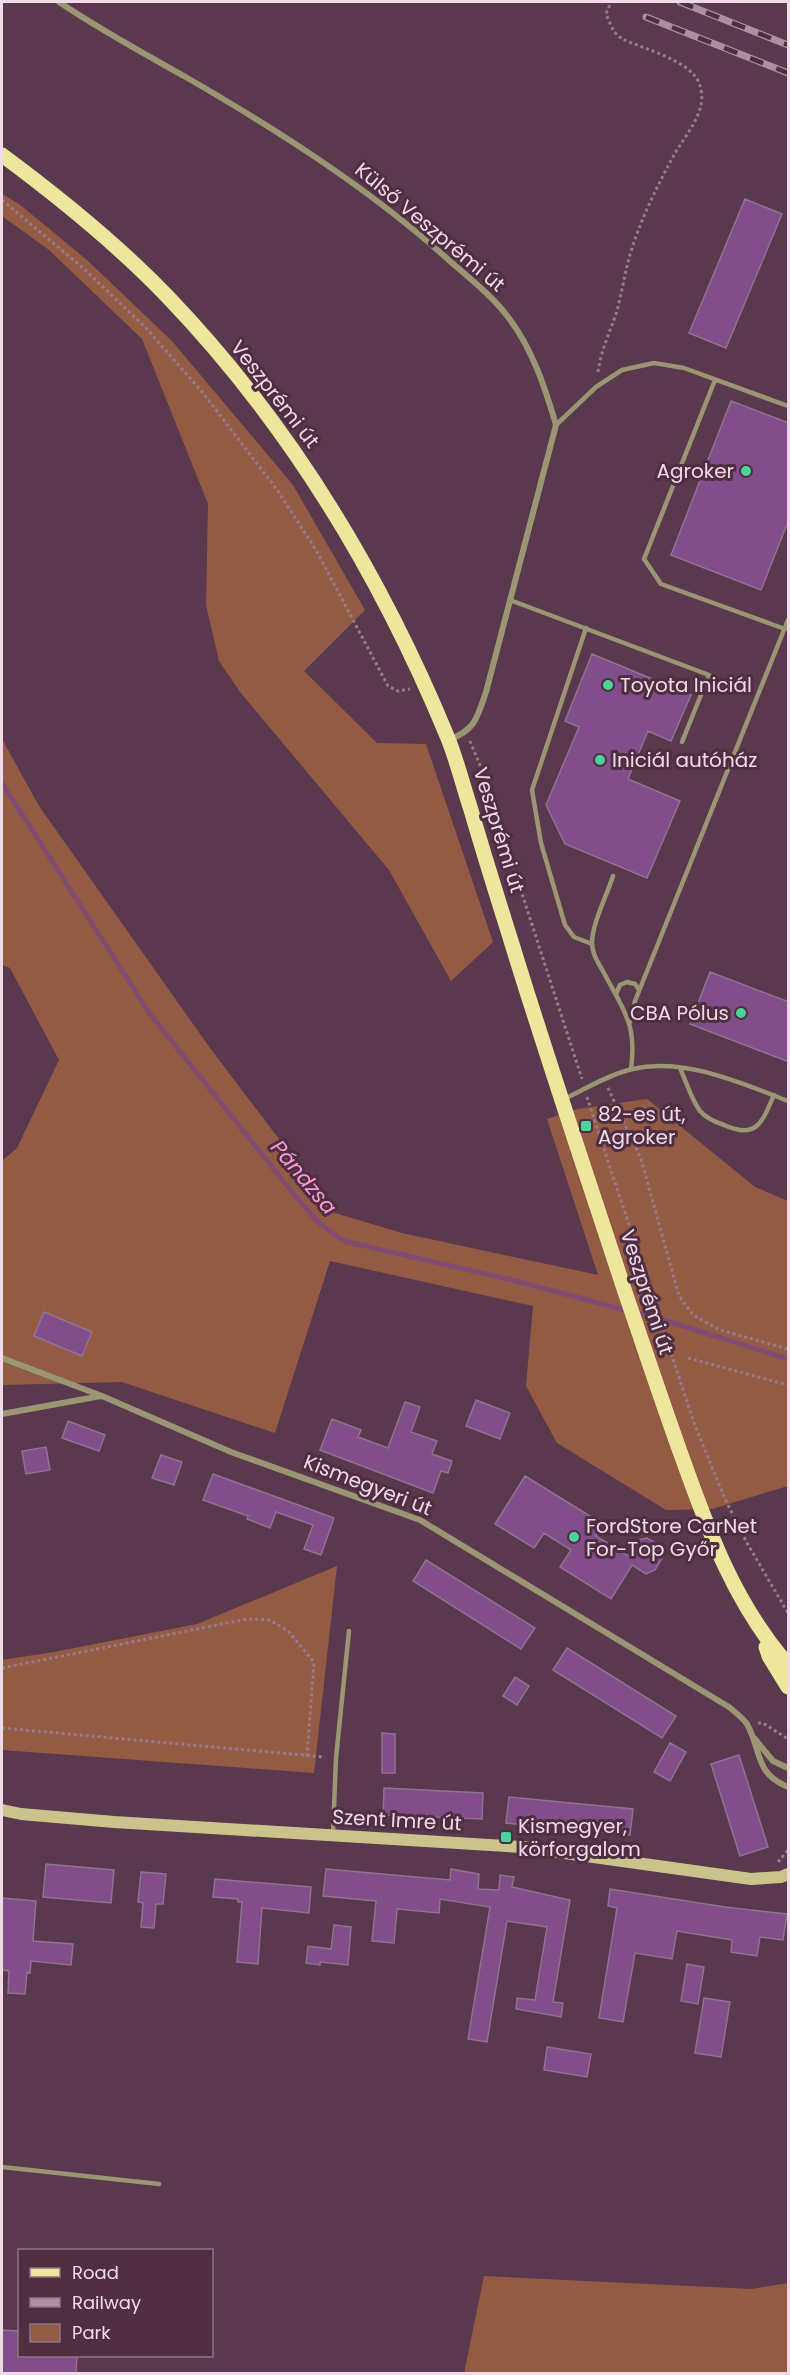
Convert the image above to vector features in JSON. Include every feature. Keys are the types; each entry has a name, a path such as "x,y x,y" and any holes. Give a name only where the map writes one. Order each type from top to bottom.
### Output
{"main road":[{"name":"Veszprémi út","path":"2,155 50,190 135,265 183,313 260,405 327,501 362,559 425,686 449,741 560,1101 644,1352 708,1529 733,1584 761,1633 769,1656 789,1686"},
{"name":"Veszprémi út","path":"761,1633 789,1665"},
{"name":"Szent Imre út","path":"2,1810 21,1815 114,1822 522,1847 751,1879 781,1878 789,1874"}],"street":[{"name":"Külső Veszprémi út","path":"59,2 342,174 423,238 483,291 508,317 532,357 545,387 556,424"},
{"path":"449,741 466,733 477,717 486,692 556,424"},
{"name":"Kismegyeri út","path":"2,1358 102,1396 231,1452 420,1520 729,1707 746,1722 759,1758 769,1774 775,1781 789,1787"},
{"path":"2,1414 102,1396"},
{"name":"Kismegyeri út","path":"752,1735 773,1761 789,1768"}],"lane":[{"path":"556,424 596,387 622,370 654,363 684,368 789,406"},
{"path":"715,380 644,560 662,584 785,629"},
{"path":"510,600 709,675 681,742"},
{"path":"631,1069 633,1051 630,1022 639,991 789,620"},
{"path":"586,628 532,790 542,843 565,926 574,937 592,944"},
{"path":"613,876 592,944 596,959 630,1022"},
{"path":"616,997 618,987 625,982 635,984 639,991"},
{"path":"560,1101 631,1069 651,1066 701,1071 789,1101"},
{"path":"680,1068 700,1111 710,1119 735,1130 748,1131 755,1128 760,1123 774,1095"},
{"path":"333,1836 336,1758 350,1631"},
{"path":"2,2167 159,2184"}],"path":[{"path":"596,387 600,361 618,306 629,256 657,188 698,117 702,105 699,82 686,67 622,39 614,32 606,14 610,2"},
{"path":"2,200 83,268 146,328 203,393 278,491 316,550 388,686 398,691 425,686"},
{"path":"466,733 482,770 694,1423 725,1499 747,1544 789,1613"},
{"path":"605,1081 641,1159 679,1296 693,1315 720,1330 789,1349"},
{"path":"688,1358 789,1385"},
{"path":"2,1668 247,1619 270,1620 288,1631 314,1662 307,1756"},
{"path":"746,1722 762,1723 789,1738"},
{"path":"2,1728 336,1758"}],"green space":[{"path":"2,194 19,204 87,260 172,341 293,485 365,610 304,671 377,743 426,744 493,942 451,981 389,870 240,692 219,661 206,605 208,504 142,339 49,250 2,216"},
{"path":"2,739 39,806 210,1048 335,1213 402,1233 598,1275 547,1119 577,1109 647,1099 755,1187 788,1201 788,1486 712,1509 666,1510 557,1443 526,1386 533,1306 330,1261 275,1433 122,1382 2,1385 2,1161 17,1148 59,1060 10,968 2,965"},
{"path":"337,1566 314,1773 2,1750 2,1660 197,1624"},
{"path":"484,2276 752,2289 788,2283 788,2373 464,2373"}],"building":[{"path":"745,199 782,214 726,348 689,333"},
{"name":"Agroker","path":"731,401 789,423 789,519 761,590 671,555"},
{"name":"Iniciál autóház","path":"592,654 691,695 671,741 648,731 628,779 680,801 647,878 565,844 546,805 579,727 565,721"},
{"name":"CBA Pólus","path":"710,972 789,1002 789,1062 690,1024"},
{"path":"44,1312 92,1332 82,1356 34,1336"},
{"path":"476,1400 510,1413 500,1439 466,1426"},
{"path":"405,1402 420,1407 411,1432 437,1441 432,1454 452,1461 448,1473 441,1471 433,1493 320,1450 332,1419 361,1430 358,1437 388,1448"},
{"path":"68,1421 105,1435 99,1451 62,1438"},
{"path":"46,1447 50,1470 26,1474 22,1451"},
{"path":"161,1455 182,1462 174,1485 152,1478"},
{"path":"213,1474 334,1518 321,1555 304,1549 313,1525 276,1512 270,1528 247,1519 248,1516 203,1500"},
{"name":"FordStore CarNet For-Top Győr","path":"525,1476 603,1524 596,1536 628,1556 638,1540 647,1538 662,1547 664,1555 655,1570 646,1574 632,1565 611,1599 560,1567 571,1550 544,1533 534,1548 495,1524"},
{"path":"426,1560 535,1628 521,1649 413,1581"},
{"path":"567,1648 676,1716 662,1738 553,1670"},
{"path":"515,1677 529,1686 517,1705 503,1696"},
{"path":"382,1733 395,1734 395,1773 382,1773"},
{"path":"670,1743 686,1752 670,1781 654,1772"},
{"path":"739,1755 768,1847 740,1856 711,1764"},
{"path":"384,1788 483,1793 482,1819 383,1815"},
{"path":"509,1797 633,1809 630,1835 506,1823"},
{"path":"46,1864 114,1870 111,1903 43,1897"},
{"path":"326,1869 450,1880 451,1869 479,1874 478,1889 499,1890 500,1875 514,1877 512,1887 570,1900 553,2002 563,2003 561,2017 516,2009 517,1998 535,2000 547,1927 507,1921 487,2042 468,2039 490,1907 440,1899 439,1913 397,1909 394,1943 372,1941 376,1901 323,1896"},
{"path":"141,1872 166,1874 163,1904 156,1904 154,1928 141,1927 143,1903 138,1902"},
{"path":"215,1879 311,1887 309,1913 262,1908 258,1964 237,1962 242,1902 238,1902 238,1899 213,1897"},
{"path":"610,1889 787,1914 783,1940 760,1937 757,1956 731,1952 732,1940 677,1931 672,1959 635,1953 623,2022 599,2018 617,1908 608,1906"},
{"path":"2,1898 36,1901 33,1941 73,1944 71,1965 31,1961 30,1973 27,1972 25,1994 8,1993 9,1971 2,1970"},
{"path":"334,1925 351,1927 348,1965 306,1963 308,1946 331,1949"},
{"path":"687,1964 704,1967 698,2004 681,2001"},
{"path":"704,1998 730,2002 721,2057 695,2053"},
{"path":"547,2047 591,2054 587,2077 544,2070"},
{"path":"2,2330 18,2331 18,2357 77,2357 76,2373 2,2373"}],"waterway":[{"name":"Pándzsa","path":"2,783 150,1014 320,1224 344,1241 516,1281 677,1324 788,1359"}],"railway":[{"path":"680,2 788,45"},
{"path":"646,17 788,73"}],"place":[{"name":"Agroker","path":"746,471"},
{"name":"Toyota Iniciál","path":"608,685"},
{"name":"Iniciál autóház","path":"600,760"},
{"name":"CBA Pólus","path":"741,1013"},
{"name":"82-es út, Agroker","path":"586,1126"},
{"name":"FordStore CarNet For-Top Győr","path":"574,1537"},
{"name":"Kismegyer, körforgalom","path":"506,1837"}]}
